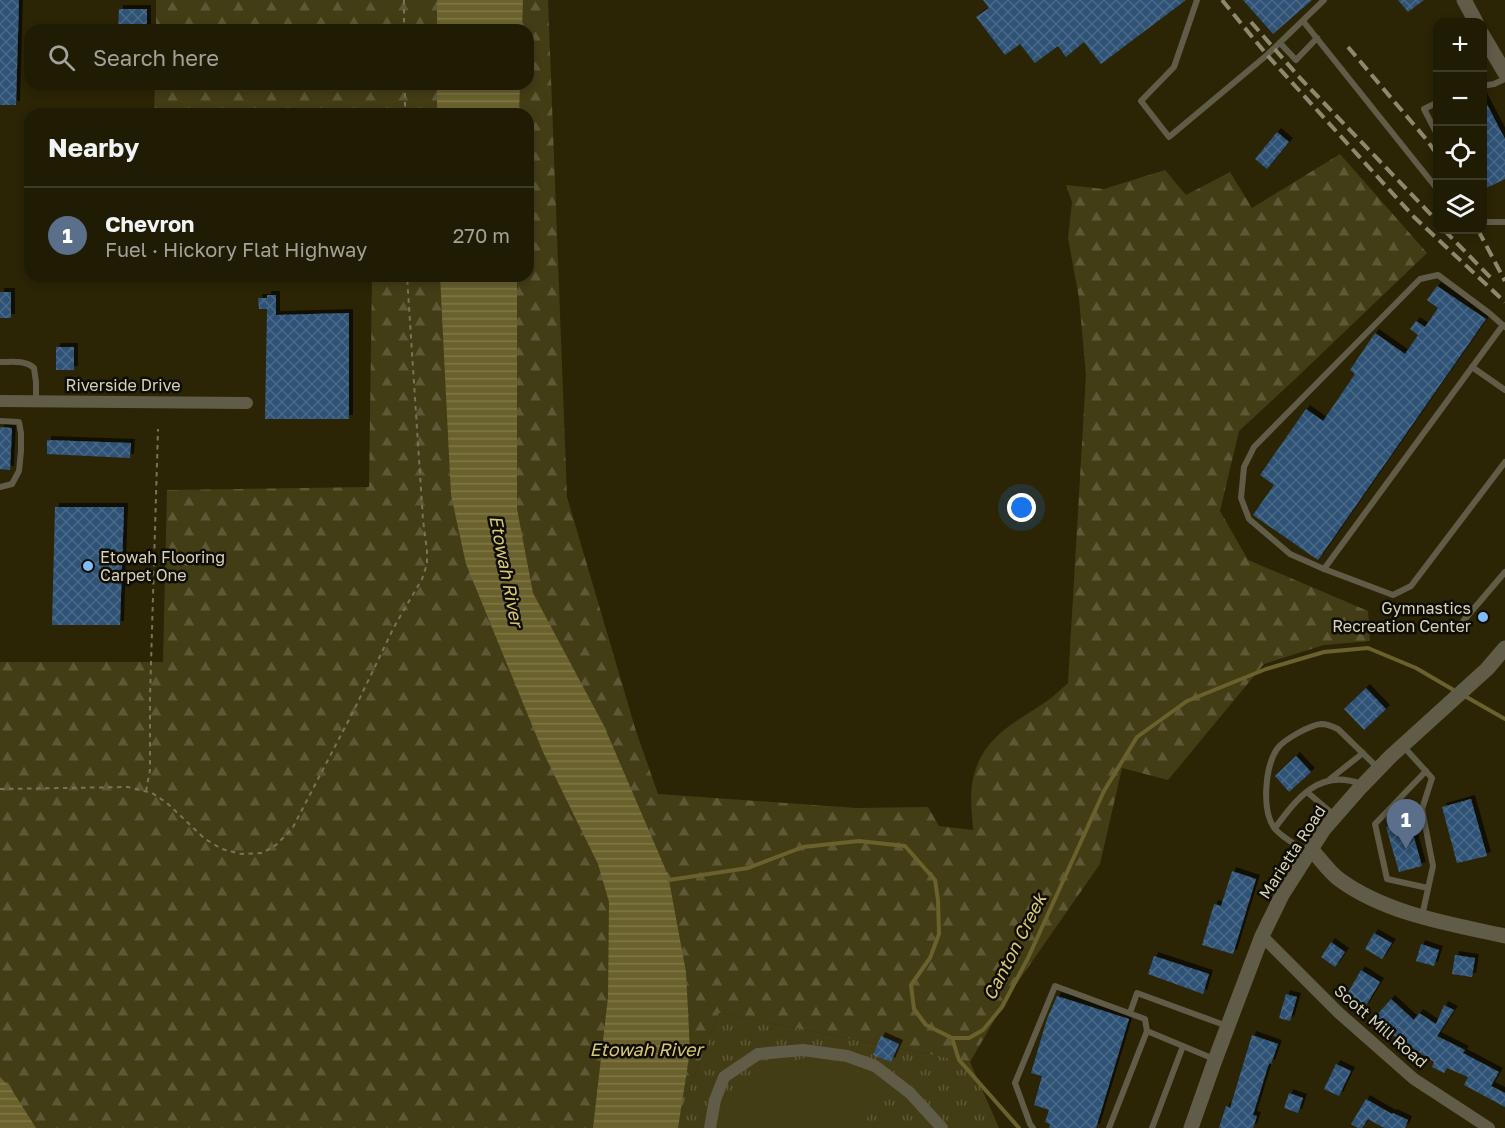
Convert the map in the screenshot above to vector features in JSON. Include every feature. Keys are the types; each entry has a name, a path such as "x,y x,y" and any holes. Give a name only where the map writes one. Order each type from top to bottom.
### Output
{"street":[{"path":"1464,0 1474,18"},
{"path":"1487,42 1505,73"},
{"name":"Riverside Drive","path":"0,401 246,403"},
{"name":"Marietta Road","path":"1191,1128 1262,936 1282,895 1324,829 1378,768 1487,669 1505,648"},
{"path":"1311,852 1339,880 1368,896 1408,913 1505,936"},
{"name":"Scott Mill Road","path":"1262,936 1339,1014 1414,1079 1489,1128"},
{"path":"710,1128 715,1100 724,1077 758,1054 803,1050 847,1056 875,1066 910,1093 942,1128"}],"lane":[{"path":"1197,0 1174,67 1141,101 1169,137 1280,43 1324,0"},
{"path":"1303,21 1433,185"},
{"path":"1280,43 1296,60 1317,38"},
{"path":"1487,85 1505,79"},
{"path":"1433,104 1424,109 1433,128"},
{"path":"1487,222 1505,222"},
{"path":"1324,569 1504,326 1438,275 1420,279 1254,447 1244,467 1241,498 1249,519 1290,554 1324,569 1393,594 1411,586 1505,462"},
{"path":"0,362 21,362 34,368 36,401"},
{"path":"1472,367 1505,390"},
{"path":"0,422 19,422 21,432 19,471 12,484 0,487"},
{"path":"1459,626 1505,572"},
{"path":"1311,852 1285,837 1275,828 1268,815 1266,801 1272,759 1278,747 1288,739 1319,724 1330,725 1338,729 1378,768"},
{"path":"1402,745 1432,778 1422,809 1433,866 1422,917"},
{"path":"1275,828 1307,792 1330,779 1363,753"},
{"path":"1426,771 1375,824 1387,879 1428,888"},
{"path":"1330,779 1352,781 1363,785"},
{"path":"1307,792 1335,816"},
{"path":"1033,1128 1015,1083 1056,986 1145,1019 1147,1031 1109,1128"},
{"path":"1130,1013 1137,993 1228,1026"},
{"path":"1147,1031 1215,1060"},
{"path":"1152,1128 1183,1046"}],"path":[{"path":"404,0 404,24"},
{"path":"405,90 405,108"},
{"path":"0,789 128,787 146,791 167,803 205,839 222,849 241,854 262,853 276,845 292,829 394,627 422,579 427,564 407,282"},
{"path":"146,791 150,770 150,686 158,429"}],"green space":[{"path":"156,0 548,0 567,497 636,731 658,794 856,808 928,807 939,826 973,830 972,782 985,750 1003,731 1047,701 1068,683 1086,375 1079,298 1068,238 1072,202 1066,185 1104,189 1165,170 1186,195 1230,172 1252,208 1340,154 1427,253 1239,431 1220,511 1248,560 1368,611 1370,641 1324,645 1264,664 1168,780 1122,768 1100,864 1010,993 970,1062 719,1013 674,1128 0,1128 0,662 163,662 167,490 369,487 372,282 534,282 534,108 154,108 155,90 534,90 534,24 156,24"},
{"path":"719,1013 970,1062 999,1128 674,1128"},
{"path":"804,1058 846,1064 885,1090 860,1128 715,1128 730,1097 757,1072"}],"water":[{"path":"437,0 523,0 522,24 437,24"},
{"path":"437,90 520,90 519,108 437,108"},
{"name":"Etowah River","path":"440,282 517,282 517,509 533,593 604,726 668,875 686,972 690,1051 678,1128 593,1128 608,997 609,902 598,864 543,752 466,564 451,495"},
{"path":"0,1077 10,1087 36,1128 0,1128"}],"building":[{"path":"0,0 19,0 16,105 0,105"},
{"path":"983,0 1186,0 1101,64 1084,42 1066,57 1058,46 1035,63 1020,44 1005,55 976,17 989,8"},
{"path":"1243,0 1312,0 1273,34"},
{"path":"1398,0 1424,0 1408,12"},
{"path":"119,9 147,9 147,24 118,24"},
{"path":"1487,105 1505,139 1505,179 1487,188"},
{"path":"1277,132 1289,142 1267,169 1255,159"},
{"path":"1437,286 1486,319 1318,560 1253,515 1274,485 1260,475 1306,409 1323,421 1355,374 1350,370 1375,333 1405,354 1418,335 1410,329 1416,321 1425,327 1438,308 1427,300"},
{"path":"0,292 11,292 11,318 0,318"},
{"path":"267,295 276,295 276,315 349,313 349,419 265,419 267,309 259,309 258,298 267,298"},
{"path":"56,347 74,347 74,370 56,370"},
{"path":"0,427 12,428 10,470 0,469"},
{"path":"47,440 131,443 130,458 47,454"},
{"name":"Etowah Flooring Carpet One","path":"55,507 124,507 120,625 52,625"},
{"path":"1366,688 1386,709 1364,730 1344,709"},
{"path":"1296,756 1311,772 1289,792 1275,776"},
{"path":"1471,799 1487,856 1457,863 1442,807"},
{"path":"1409,820 1422,866 1399,872 1386,827"},
{"path":"1232,871 1256,879 1233,954 1202,945 1214,904 1221,906"},
{"path":"1374,933 1392,943 1382,959 1365,949"},
{"path":"1331,942 1345,952 1335,967 1321,957"},
{"path":"1421,944 1439,950 1434,966 1416,961"},
{"path":"1455,955 1475,958 1472,977 1452,974"},
{"path":"1154,956 1209,974 1203,994 1148,974"},
{"path":"1361,970 1380,982 1365,1007 1346,996"},
{"path":"1286,994 1297,997 1290,1021 1279,1018"},
{"path":"1057,996 1129,1019 1096,1128 1049,1128 1050,1124 1045,1122 1049,1110 1034,1105 1042,1076 1031,1073 1047,1019"},
{"path":"1391,999 1414,1020 1419,1013 1436,1024 1444,1005 1454,1010 1437,1036 1465,1050 1463,1053 1499,1072 1491,1086 1505,1093 1505,1107 1464,1085 1468,1077 1447,1068 1444,1073 1432,1067 1434,1062 1378,1025 1381,1022 1375,1017"},
{"path":"1252,1035 1278,1044 1271,1064 1269,1063 1253,1115 1257,1116 1253,1128 1219,1128 1226,1106 1230,1108"},
{"path":"881,1036 899,1044 891,1062 873,1055"},
{"path":"1336,1064 1351,1071 1339,1096 1324,1089"},
{"path":"1289,1093 1303,1098 1298,1113 1284,1108"},
{"path":"1366,1099 1408,1120 1405,1128 1384,1128 1368,1119 1362,1128 1351,1124"}],"waterway":[{"name":"Canton Creek","path":"666,877 669,880 748,868 803,847 859,841 905,846 935,880 938,900 939,934 930,958 911,985 914,1009 926,1025 952,1038 969,1038 983,1030 1002,1007 1028,958 1104,791 1137,737 1187,701 1266,669 1324,652 1368,648 1416,668 1457,692"},
{"name":"Canton Creek","path":"1463,695 1505,719"},
{"path":"952,1038 959,1060 1019,1128"}],"railway":[{"path":"1222,0 1267,55 1414,217 1505,302"},
{"path":"1251,22 1300,78 1433,217"},
{"path":"1348,47 1433,149"},
{"path":"1448,234 1491,278"},
{"path":"1480,234 1505,281"}],"place":[{"name":"Etowah Flooring Carpet One","path":"88,566"},
{"name":"Gymnastics Recreation Center","path":"1483,617"},
{"name":"Chevron","path":"1406,849"}]}
